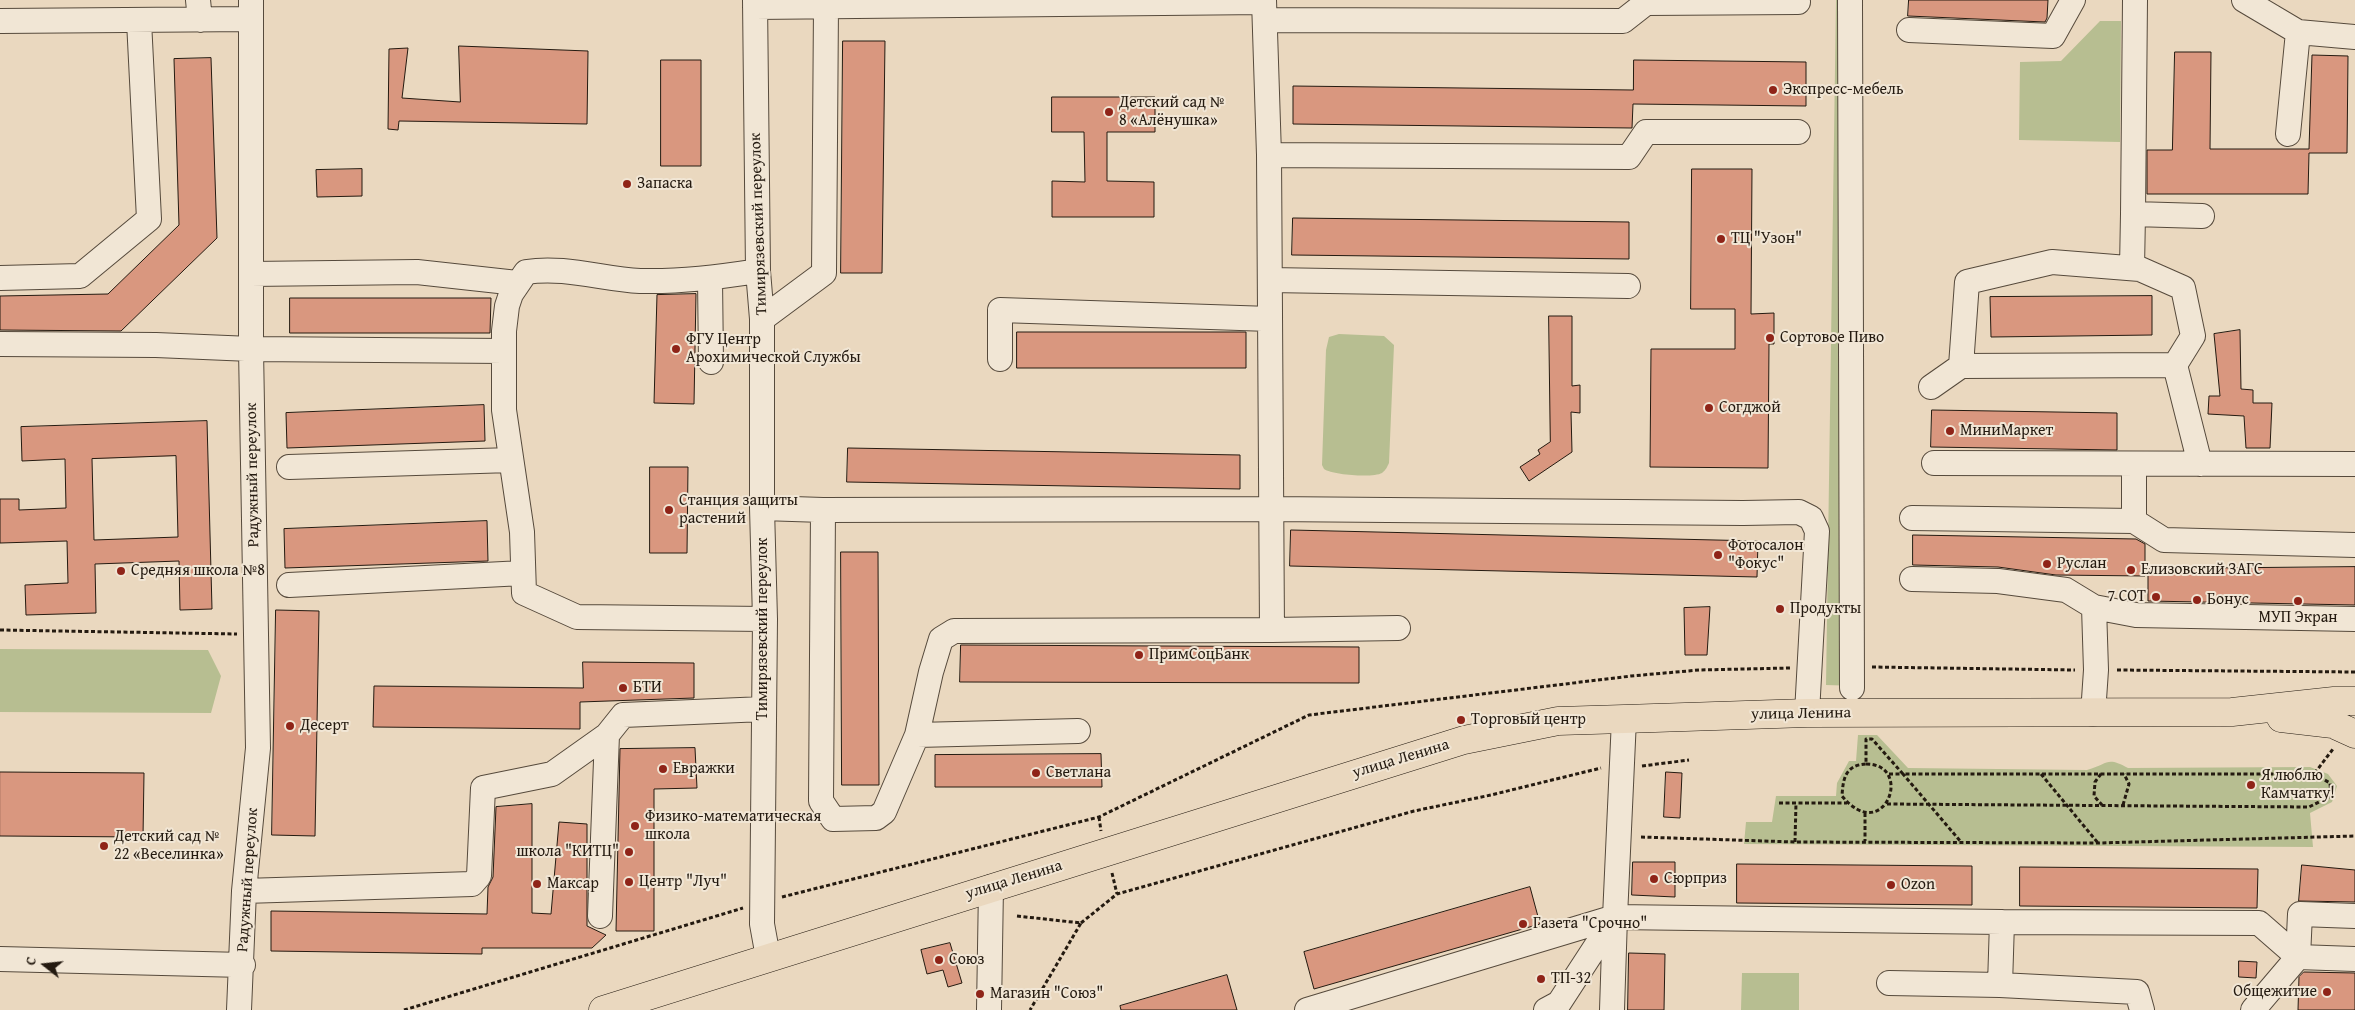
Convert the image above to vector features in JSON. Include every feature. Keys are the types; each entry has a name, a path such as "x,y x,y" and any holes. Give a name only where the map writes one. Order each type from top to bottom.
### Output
{"main road":[{"name":"улица Ленина","path":"602,1010 1464,740 1558,722 1624,718 1808,713 2093,714 2232,712 2334,701 2355,701"},
{"name":"улица Ленина","path":"2232,712 2333,724 2345,740"}],"street":[{"path":"1850,0 1852,688"},
{"path":"1909,30 2054,36 2073,0"},
{"path":"2132,268 2135,0"},
{"path":"2244,0 2298,32 2355,37"},
{"path":"755,4 1265,8 1624,21 1646,3 1798,2"},
{"name":"Тимирязевский переулок","path":"755,4 758,270 762,319 762,508 765,619 762,924 768,957"},
{"path":"762,319 824,273 826,6"},
{"path":"1265,8 1270,155 1272,630"},
{"path":"0,21 139,21 199,10 251,10"},
{"name":"Радужный переулок","path":"239,1010 243,965 244,891 258,748 251,349 251,10"},
{"path":"0,278 80,276 149,219 139,21"},
{"path":"2288,134 2298,32"},
{"path":"1270,155 1629,157 1646,132 1798,132"},
{"path":"2133,214 2202,216"},
{"path":"1961,366 1967,282 2052,262 2140,269 2183,288 2193,336 2175,365 2200,464"},
{"path":"758,270 710,279 639,281 564,270 526,272 517,283 506,306 504,410 522,532 524,593 577,617 765,619"},
{"path":"251,274 417,272 517,283"},
{"path":"710,279 711,362"},
{"path":"1270,280 1628,286"},
{"path":"1000,359 1000,310 1270,319"},
{"path":"0,344 156,345 251,349 504,351"},
{"path":"1931,387 1961,366 2175,365"},
{"path":"289,467 511,460"},
{"path":"1934,463 2355,464"},
{"path":"2134,464 2134,521"},
{"path":"762,508 823,510 1270,509 1799,512 1811,518 1817,531 1808,713"},
{"path":"823,510 821,801 833,819 876,818 884,812 917,735 931,672 941,639 954,631 1398,628"},
{"path":"1912,518 2134,521 2164,540 2355,545"},
{"path":"288,585 523,573"},
{"path":"1912,579 1998,581 2066,590 2094,607 2136,615 2355,619"},
{"path":"2093,714 2096,670 2094,607"},
{"path":"244,891 472,884 478,876 483,788 552,774 607,735 623,715 764,709"},
{"path":"1612,1010 1624,718"},
{"path":"917,735 1078,731"},
{"path":"600,916 607,735"},
{"path":"989,1010 991,887"},
{"path":"2253,1010 2298,957 2300,914 2355,916"},
{"path":"1546,1010 1559,1003 1615,917"},
{"path":"1307,1010 1615,917 2259,924 2298,957 2355,959"},
{"path":"2000,985 2002,922"},
{"path":"0,959 243,965"},
{"path":"1889,983 2000,985 2137,992 2142,1010"}],"path":[{"path":"0,630 256,634"},
{"path":"1866,764 1866,739 1872,739 1962,843"},
{"path":"2314,774 2345,740"},
{"path":"1030,1010 1081,923 1117,894 1414,811 1491,795 1607,766 1622,768 1689,760"},
{"path":"1887,804 1892,787 1888,774 1878,766 1866,764 1854,766 1843,779 1842,796 1853,808 1865,813 1877,811 1887,804 2308,807 2331,796 2330,782 2314,774 1888,774"},
{"path":"2041,774 2098,843"},
{"path":"2100,774 2095,782 2094,796 2103,805"},
{"path":"2123,805 2129,784 2124,774"},
{"path":"1779,803 1848,803"},
{"path":"1795,842 1796,803"},
{"path":"1865,813 1865,842"},
{"path":"1099,817 1102,832"},
{"path":"1641,837 1795,842 2098,843 2355,836"},
{"path":"1111,868 1117,894"},
{"path":"404,1010 751,906"},
{"path":"1017,916 1081,923"}],"green space":[{"path":"1836,0 1861,0 1859,686 1826,685"},
{"path":"2100,21 2121,21 2120,142 2019,140 2020,62 2061,61"},
{"path":"1339,334 1384,336 1394,345 1389,463 1382,473 1377,475 1362,476 1336,473 1324,469 1322,465 1326,350 1329,337"},
{"path":"0,649 208,650 221,676 211,713 0,712"},
{"path":"1858,735 1877,735 1908,768 2087,770 2108,762 2115,762 2128,768 2310,767 2328,774 2337,786 2332,802 2310,813 2313,847 1744,844 1746,822 1772,822 1776,796 1836,796 1837,783 1849,761 1856,761"},
{"path":"1742,973 1799,973 1799,1010 1741,1010"}],"building":[{"path":"1909,0 2048,0 2047,18 2045,22 1908,16"},
{"path":"843,41 885,41 882,273 841,273"},
{"path":"459,46 588,51 587,124 399,121 398,130 388,129 389,49 408,48 402,98 460,102"},
{"path":"2175,52 2211,52 2210,149 2309,149 2312,55 2348,56 2347,153 2309,153 2308,194 2147,194 2147,150 2172,150"},
{"path":"211,58 217,238 121,331 0,330 0,296 108,294 179,225 174,59"},
{"path":"661,60 701,60 701,166 661,166"},
{"path":"1634,60 1806,62 1806,106 1633,104 1632,128 1293,124 1293,86 1633,90"},
{"path":"1052,97 1155,97 1155,132 1107,132 1107,181 1154,182 1154,217 1052,217 1052,181 1085,182 1084,132 1052,132"},
{"path":"362,169 362,196 317,197 316,170"},
{"path":"1692,169 1752,169 1751,314 1774,313 1774,344 1769,344 1768,468 1650,467 1651,349 1735,349 1735,309 1691,309"},
{"path":"1293,218 1629,222 1629,259 1292,255"},
{"name":"ФГУ Центр Арохимической Службы","path":"696,294 694,404 654,403 657,295"},
{"path":"2152,296 2152,335 1991,337 1990,297"},
{"path":"290,298 491,298 490,333 290,333"},
{"path":"1549,316 1572,316 1572,386 1580,385 1580,413 1571,412 1572,452 1529,481 1520,467 1540,454 1538,450 1550,442"},
{"path":"2240,330 2241,389 2253,390 2253,403 2272,403 2270,448 2246,448 2244,416 2208,414 2209,396 2220,396 2214,334"},
{"path":"1017,332 1246,332 1246,368 1017,368"},
{"path":"484,405 485,441 287,448 286,413"},
{"path":"1932,410 2117,413 2117,450 1931,447"},
{"path":"207,421 212,609 180,610 179,561 95,564 96,613 26,615 25,585 68,583 67,541 0,543 0,499 19,499 19,510 66,508 65,459 22,461 21,427","holes":["176,456 178,537 94,540 92,459"]},
{"path":"848,448 1240,455 1240,489 847,482"},
{"name":"Станция защиты растений","path":"650,467 688,467 687,553 650,553"},
{"path":"487,521 488,561 285,568 284,529"},
{"path":"1291,530 1758,541 1757,577 1290,566"},
{"path":"1913,535 2136,539 2145,544 2145,576 2056,575 1998,567 1913,565"},
{"path":"841,552 878,552 879,785 842,785"},
{"path":"2355,567 2355,605 2148,601 2148,569"},
{"path":"1710,607 1707,655 1685,655 1684,608"},
{"path":"276,610 319,611 315,836 272,835"},
{"path":"961,645 1359,647 1359,683 960,682"},
{"path":"583,662 694,663 694,698 580,702 580,729 373,727 374,686 583,688"},
{"path":"695,748 697,788 654,789 654,931 616,931 620,749"},
{"path":"1101,754 1102,787 935,787 935,755"},
{"path":"0,772 144,773 143,837 0,836"},
{"path":"1666,772 1682,773 1680,818 1664,817"},
{"path":"532,804 532,913 551,914 559,822 587,824 587,926 606,935 592,948 482,948 482,954 271,951 271,911 487,914 488,887 493,877 496,807"},
{"name":"Сюрприз","path":"1633,862 1675,862 1675,897 1632,895"},
{"path":"1737,864 1972,866 1972,905 1737,903"},
{"path":"2302,865 2355,870 2355,902 2299,901"},
{"path":"2020,867 2258,869 2257,908 2020,906"},
{"path":"1530,887 1540,924 1314,989 1304,952"},
{"name":"Союз","path":"950,943 962,983 948,987 943,970 927,974 921,950"},
{"path":"1629,953 1665,954 1664,1010 1628,1010"},
{"path":"2239,961 2257,962 2256,978 2239,977"},
{"name":"Общежитие","path":"2304,972 2355,973 2355,1010 2298,1010 2299,977"},
{"path":"1227,975 1237,1010 1121,1010 1120,1006"}],"place":[{"name":"Экспресс-мебель","path":"1773,90"},
{"name":"Детский сад № 8 «Алёнушка»","path":"1109,112"},
{"name":"Запаска","path":"627,184"},
{"name":"ТЦ \"Узон\"","path":"1721,239"},
{"name":"Сортовое Пиво","path":"1770,338"},
{"name":"ФГУ Центр Арохимической Службы","path":"676,349"},
{"name":"Согджой","path":"1709,408"},
{"name":"МиниМаркет","path":"1950,431"},
{"name":"Станция защиты растений","path":"669,510"},
{"name":"Фотосалон \"Фокус\"","path":"1718,555"},
{"name":"Руслан","path":"2047,564"},
{"name":"Елизовский ЗАГС","path":"2131,570"},
{"name":"Средняя школа №8","path":"121,571"},
{"name":"7 СОТ","path":"2156,597"},
{"name":"Бонус","path":"2197,600"},
{"name":"МУП Экран","path":"2298,601"},
{"name":"Продукты","path":"1780,609"},
{"name":"ПримСоцБанк","path":"1139,655"},
{"name":"БТИ","path":"623,688"},
{"name":"Торговый центр","path":"1461,720"},
{"name":"Десерт","path":"290,726"},
{"name":"Евражки","path":"663,769"},
{"name":"Светлана","path":"1036,773"},
{"name":"Я люблю Камчатку!","path":"2251,785"},
{"name":"Физико-математическая школа","path":"635,826"},
{"name":"Детский сад № 22 «Веселинка»","path":"104,846"},
{"name":"школа \"КИТЦ\"","path":"629,852"},
{"name":"Сюрприз","path":"1654,879"},
{"name":"Центр \"Луч\"","path":"629,882"},
{"name":"Максар","path":"537,884"},
{"name":"Ozon","path":"1891,885"},
{"name":"Газета \"Срочно\"","path":"1523,924"},
{"name":"Союз","path":"939,960"},
{"name":"ТП-32","path":"1541,979"},
{"name":"Общежитие","path":"2327,992"},
{"name":"Магазин \"Союз\"","path":"980,994"}]}
